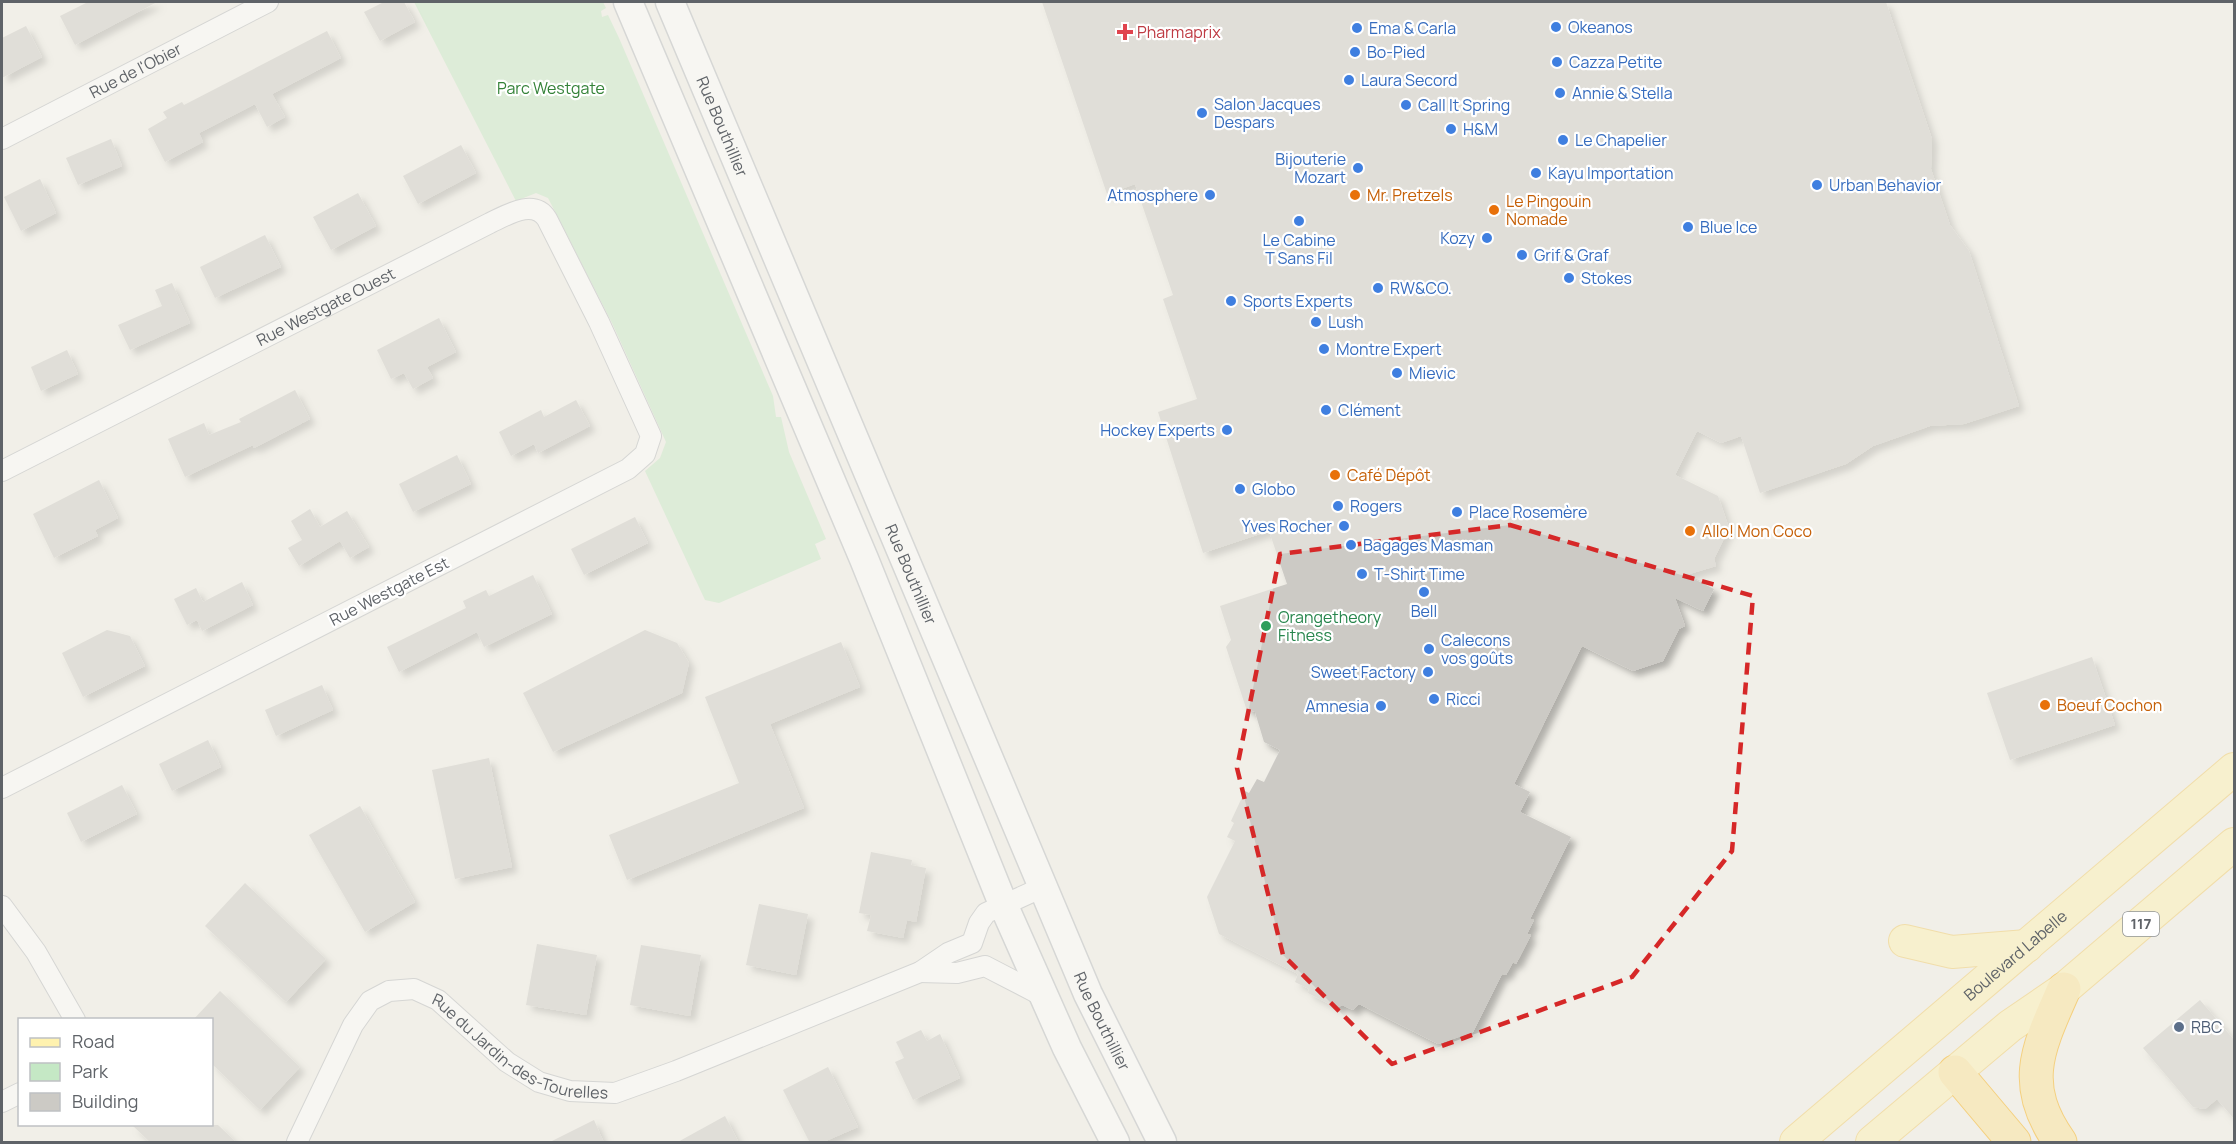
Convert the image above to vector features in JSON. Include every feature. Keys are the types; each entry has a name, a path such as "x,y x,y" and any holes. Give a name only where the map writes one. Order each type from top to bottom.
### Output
{"highway":[{"path":"2060,1143 2041,1108 2036,1067 2040,1044 2064,989"},
{"path":"1955,1072 2014,1143"}],"main road":[{"name":"Boulevard Labelle","path":"1796,1143 2235,769"},
{"name":"117","path":"1872,1143 2010,1026 2064,989 2235,844"},
{"path":"1905,941 1952,952 2027,946"},
{"path":"1938,1024 1955,1072"}],"street":[{"name":"Rue de l'Obier","path":"2,139 268,2"},
{"path":"628,2 864,559 1003,904 1043,996 1114,1143"},
{"name":"Rue Bouthillier","path":"670,2 1101,1022 1162,1143"},
{"name":"Rue Westgate Ouest","path":"2,471 490,222 524,209 535,209 545,215 599,322"},
{"name":"Rue Westgate Est","path":"2,788 636,464 648,448 650,431 599,322"},
{"path":"1043,887 1003,904 982,918 975,938 985,951 986,966 1043,996"},
{"path":"2,906 36,952 74,1018"},
{"name":"Rue du Jardin-des-Tourelles","path":"297,1143 353,1025 370,1001 389,991 414,989 438,1000 507,1062 539,1082 570,1091 615,1093 676,1071 920,972 948,953 972,943 975,938"},
{"name":"Rue du Jardin-des-Tourelles","path":"920,972 957,973 986,966"},
{"path":"2,1102 18,1094"}],"highlighted area":[{"path":"1510,525 1753,596 1732,851 1632,977 1392,1064 1283,955 1237,768 1280,554"}],"green space":[{"name":"Parc Westgate","path":"414,2 603,2 606,8 601,11 602,17 608,15 619,38 773,396 776,417 781,417 789,452 826,539 815,544 821,559 719,603 705,600 645,471 660,458 666,442 612,323 548,198 536,193 516,201"}],"building":[{"path":"88,2 157,2 75,45 60,16"},
{"path":"384,2 404,2 415,22 380,41 364,12"},
{"name":"Place Rosemère","path":"1042,2 1886,2 1932,139 1931,169 1950,225 1969,251 2019,406 1964,424 1930,426 1873,446 1846,464 1760,493 1741,436 1721,443 1697,431 1675,475 1718,496 1729,528 1714,559 1716,566 1686,575 1714,589 1703,611 1675,598 1685,626 1679,629 1663,661 1633,671 1582,646 1514,784 1530,792 1520,812 1571,837 1530,919 1534,920 1527,934 1531,935 1516,964 1513,962 1506,975 1502,974 1473,1032 1438,1044 1359,1004 1353,1010 1342,1005 1337,1008 1308,993 1309,989 1295,982 1298,974 1219,934 1207,897 1235,841 1227,837 1234,823 1231,821 1245,791 1249,793 1257,779 1264,782 1280,750 1264,742 1255,712 1246,708 1226,647 1231,640 1220,606 1287,584 1269,531 1203,553 1158,412 1197,399 1163,299 1173,295 1135,184 1107,194"},
{"path":"26,26 42,57 2,78 2,38"},
{"path":"327,31 341,58 272,94 285,117 267,127 255,104 199,133 203,142 165,162 148,129 167,118 163,112 182,102 184,105"},
{"path":"111,139 122,166 78,185 66,158"},
{"path":"461,145 476,173 418,204 403,176"},
{"path":"40,179 56,213 21,231 4,197"},
{"path":"358,193 376,226 331,250 313,217"},
{"path":"265,235 281,267 215,298 200,267"},
{"path":"172,283 190,323 130,350 118,325 162,306 155,290"},
{"path":"439,318 456,352 427,367 433,378 413,389 404,373 391,379 377,350"},
{"path":"67,350 78,374 41,391 31,367"},
{"path":"295,390 310,419 254,448 253,445 185,477 168,439 204,423 209,435 241,422 239,419"},
{"path":"576,400 590,426 538,453 534,444 511,456 499,432 541,410 544,417"},
{"path":"457,455 471,484 413,512 399,484"},
{"path":"99,480 118,518 95,530 98,536 54,558 33,514"},
{"path":"310,509 320,527 347,511 369,547 350,558 340,541 299,566 288,548 302,540 291,521"},
{"path":"635,517 648,543 584,575 571,549"},
{"path":"533,575 552,614 484,647 477,632 399,672 387,647 466,608 463,601 486,590 489,596"},
{"path":"242,582 253,605 202,631 197,620 187,625 174,599 196,588 203,602"},
{"path":"107,630 130,636 145,666 83,697 62,653"},
{"path":"645,630 677,643 689,663 682,693 553,752 523,693"},
{"path":"841,642 860,687 770,724 804,808 627,880 609,835 739,783 705,697"},
{"path":"2092,657 2115,725 2010,760 1987,693"},
{"path":"322,685 333,710 276,736 265,710"},
{"path":"208,740 221,767 172,791 159,764"},
{"path":"489,758 512,867 455,879 432,770"},
{"path":"122,785 137,814 81,842 67,813"},
{"path":"360,806 415,902 365,932 309,835"},
{"path":"871,852 912,860 911,865 926,868 916,922 907,920 903,938 867,931 871,915 859,913"},
{"path":"245,883 326,959 286,1002 205,926"},
{"path":"759,904 808,914 796,975 746,965"},
{"path":"537,944 597,955 586,1015 526,1005"},
{"path":"641,945 701,955 690,1016 630,1005"},
{"path":"220,991 300,1067 260,1110 213,1065 213,1018 195,1018"},
{"path":"2200,1000 2235,1041 2235,1120 2217,1099 2205,1109 2193,1107 2143,1048"},
{"path":"921,1030 927,1041 940,1034 960,1078 913,1100 895,1062 904,1058 896,1042"},
{"path":"828,1067 858,1127 821,1143 810,1143 783,1090"},
{"path":"725,1116 739,1143 676,1143"},
{"path":"594,1120 604,1143 548,1143"},
{"path":"218,1125 237,1143 151,1143 133,1126"}],"place":[{"name":"Okeanos","path":"1556,27"},
{"name":"Ema & Carla","path":"1357,28"},
{"name":"Pharmaprix","path":"1125,32"},
{"name":"Bo-Pied","path":"1355,52"},
{"name":"Cazza Petite","path":"1557,62"},
{"name":"Laura Secord","path":"1349,80"},
{"name":"Annie & Stella","path":"1560,93"},
{"name":"Call It Spring","path":"1406,105"},
{"name":"Salon Jacques Despars","path":"1202,113"},
{"name":"H&M","path":"1451,129"},
{"name":"Le Chapelier","path":"1563,140"},
{"name":"Bijouterie Mozart","path":"1358,168"},
{"name":"Kayu Importation","path":"1536,173"},
{"name":"Urban Behavior","path":"1817,185"},
{"name":"Atmosphere","path":"1210,195"},
{"name":"Mr. Pretzels","path":"1355,195"},
{"name":"Le Pingouin Nomade","path":"1494,210"},
{"name":"Le Cabine T Sans Fil","path":"1299,221"},
{"name":"Blue Ice","path":"1688,227"},
{"name":"Kozy","path":"1487,238"},
{"name":"Grif & Graf","path":"1522,255"},
{"name":"Stokes","path":"1569,278"},
{"name":"RW&CO.","path":"1378,288"},
{"name":"Sports Experts","path":"1231,301"},
{"name":"Lush","path":"1316,322"},
{"name":"Montre Expert","path":"1324,349"},
{"name":"Mievic","path":"1397,373"},
{"name":"Clément","path":"1326,410"},
{"name":"Hockey Experts","path":"1227,430"},
{"name":"Café Dépôt","path":"1335,475"},
{"name":"Globo","path":"1240,489"},
{"name":"Rogers","path":"1338,506"},
{"name":"Place Rosemère","path":"1457,512"},
{"name":"Yves Rocher","path":"1344,526"},
{"name":"Allo! Mon Coco","path":"1690,531"},
{"name":"Bagages Masman","path":"1351,545"},
{"name":"T-Shirt Time","path":"1362,574"},
{"name":"Bell","path":"1424,592"},
{"name":"Orangetheory Fitness","path":"1266,626"},
{"name":"Calecons vos goûts","path":"1429,649"},
{"name":"Sweet Factory","path":"1428,672"},
{"name":"Ricci","path":"1434,699"},
{"name":"Boeuf Cochon","path":"2045,705"},
{"name":"Amnesia","path":"1381,706"},
{"name":"RBC","path":"2179,1027"}]}
